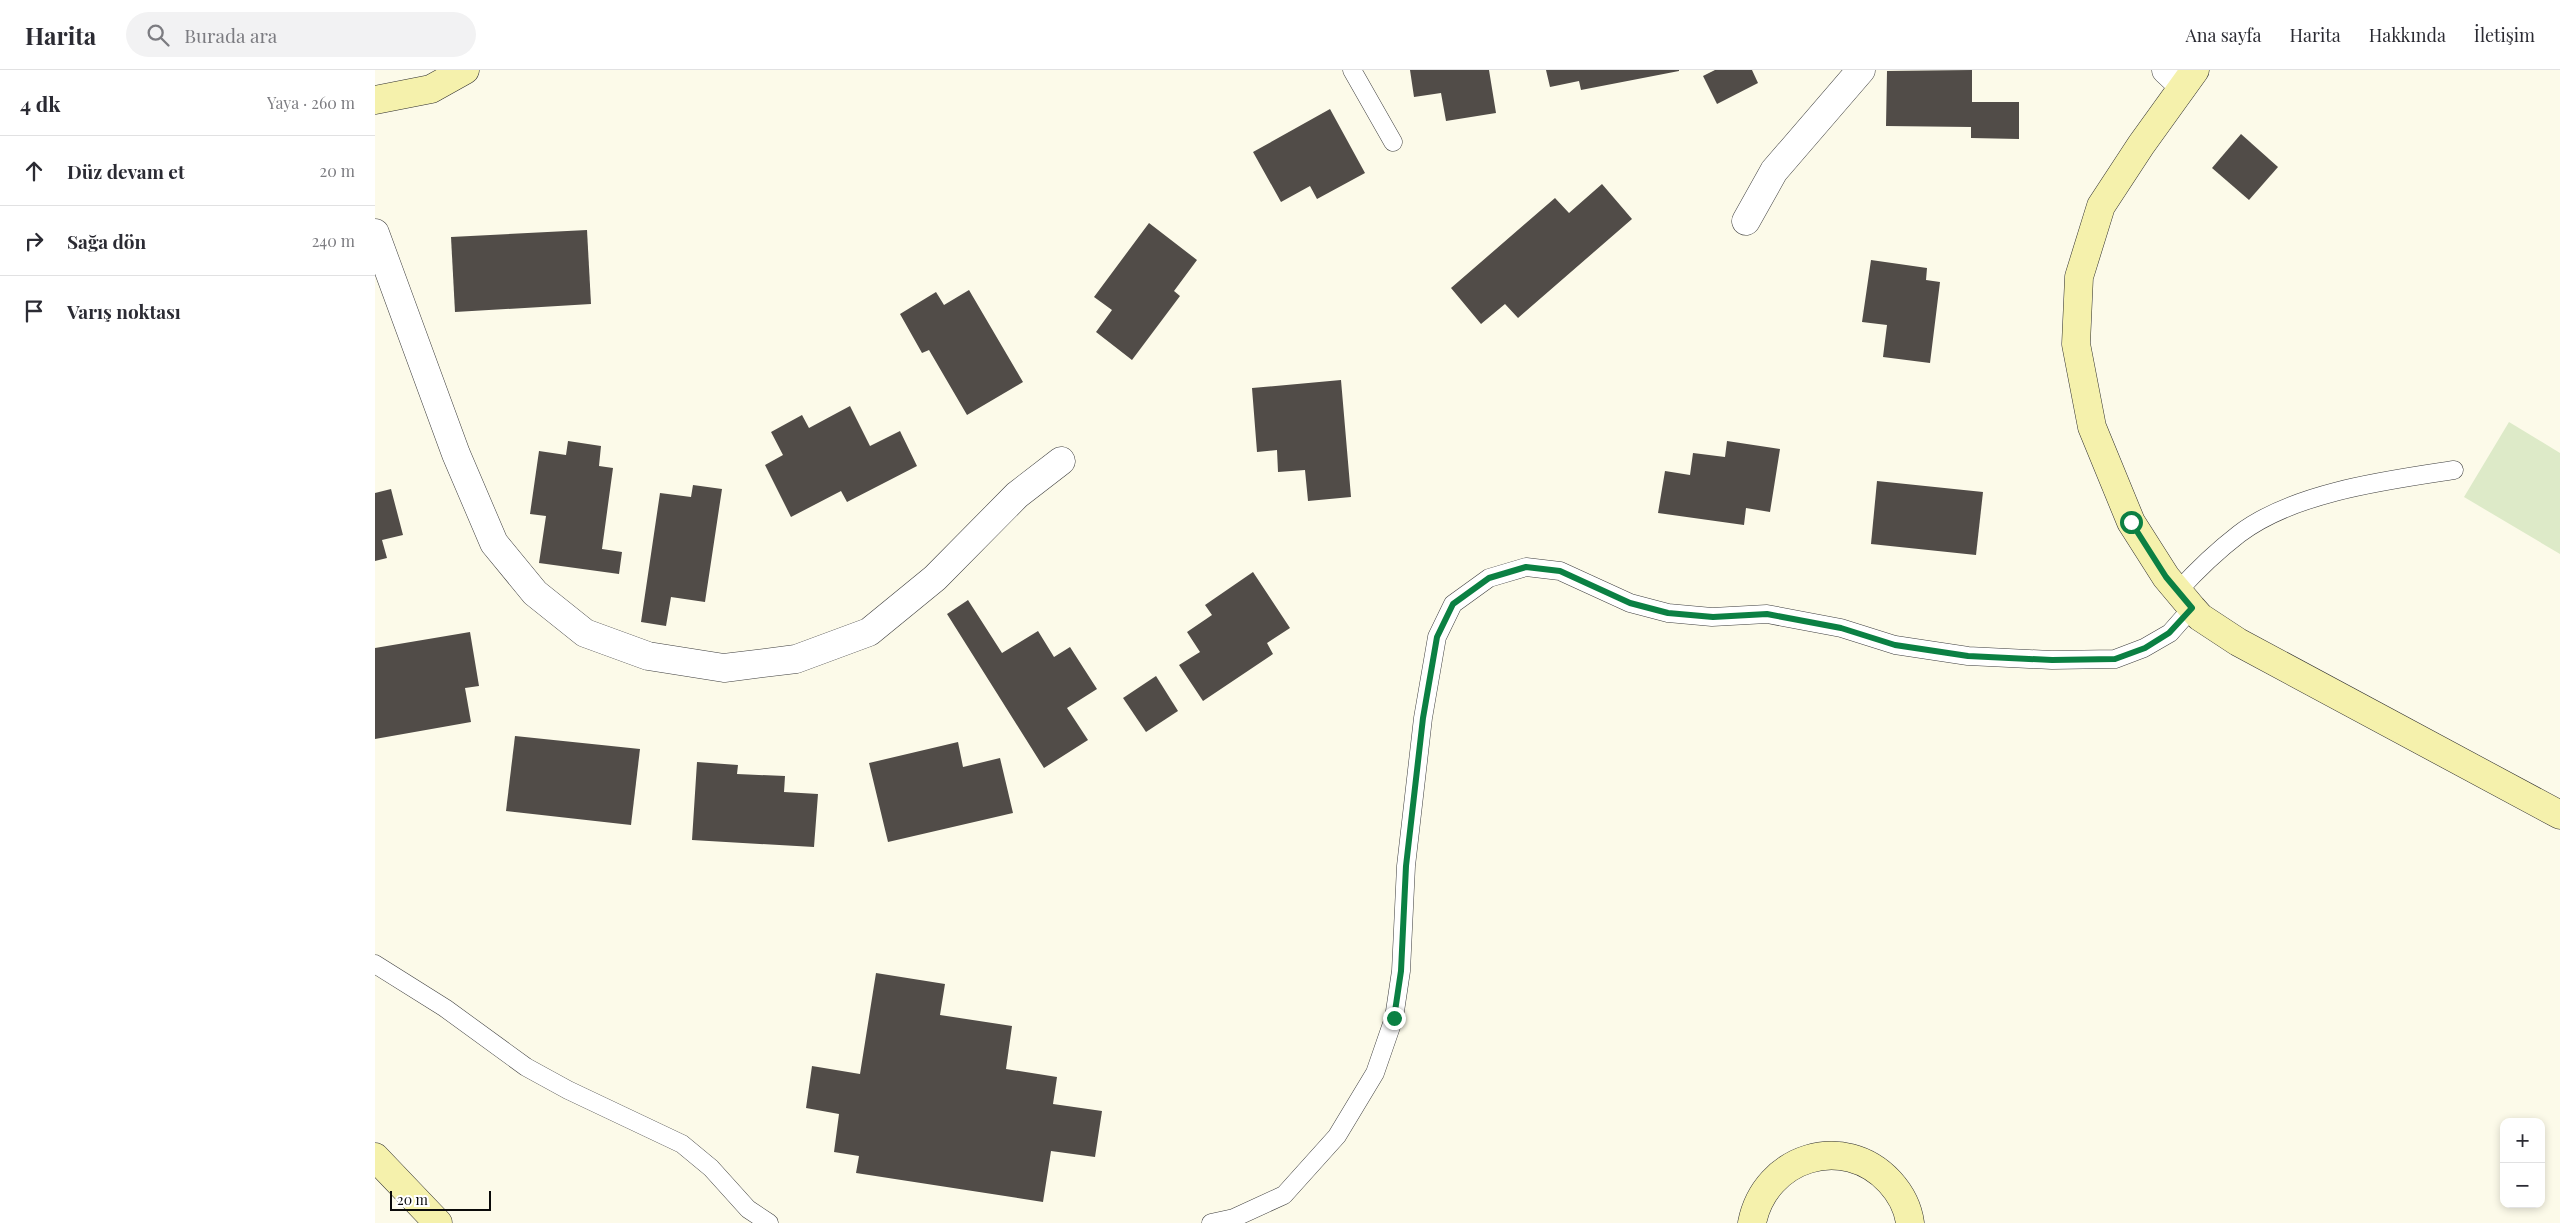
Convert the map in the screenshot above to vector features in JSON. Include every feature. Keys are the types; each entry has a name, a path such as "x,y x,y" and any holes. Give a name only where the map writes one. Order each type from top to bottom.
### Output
{"street":[{"path":"375,100 431,89 465,70"},
{"path":"1746,221 1774,171 1861,70"},
{"path":"2181,75 2141,144 2101,206 2079,277 2076,344 2092,427 2131,522 2166,577 2200,617 2237,642 2560,815"},
{"path":"375,234 456,454 494,544 535,592 585,633 648,656 724,668 796,659 869,632 935,578 1017,495 1061,461"},
{"path":"1752,1223 1761,1195 1779,1174 1802,1160 1829,1154 1856,1158 1880,1171 1899,1192 1910,1223"},
{"path":"375,1156 438,1223"}],"lane":[{"path":"1352,70 1393,142"},
{"path":"1211,1223 1234,1218 1284,1194 1337,1136 1375,1073 1394,1018 1401,971 1406,866 1423,718 1437,637 1453,604 1489,578 1526,567 1560,571 1630,603 1668,613 1713,617 1767,614 1841,628 1895,645 1968,656 2115,659 2145,648 2169,633 2205,562 2241,532 2282,510 2365,484 2454,470"},
{"path":"375,964 445,1008 526,1067 568,1090 682,1144 711,1168 748,1209 769,1223"}],"green space":[{"path":"2509,422 2560,453 2560,554 2464,497"}],"building":[{"path":"1410,70 1489,70 1496,113 1446,121 1441,93 1414,97"},
{"path":"1546,70 1679,71 1581,90 1579,81 1550,87"},
{"path":"1715,70 1752,70 1758,83 1717,104 1703,76"},
{"path":"1972,70 1972,102 2019,102 2019,139 1971,138 1971,127 1886,126 1887,71"},
{"path":"1330,109 1365,173 1317,199 1310,186 1281,202 1253,152"},
{"path":"2241,134 2278,167 2249,200 2212,168"},
{"path":"1602,184 1632,219 1518,318 1505,304 1481,324 1451,288 1555,198 1569,213"},
{"path":"1149,223 1197,260 1174,291 1180,296 1132,360 1096,332 1112,310 1094,297"},
{"path":"587,230 591,304 455,312 451,237"},
{"path":"1871,260 1927,268 1926,280 1940,282 1930,363 1883,357 1887,325 1862,322"},
{"path":"969,290 1023,382 967,415 929,350 922,353 900,314 936,292 944,305"},
{"path":"1341,380 1351,497 1308,501 1305,470 1278,472 1277,450 1257,452 1252,388"},
{"path":"850,406 870,446 900,431 917,466 847,502 841,491 791,517 765,465 783,455 771,432 802,415 809,428"},
{"path":"568,441 601,446 599,466 613,468 602,549 622,552 619,574 539,563 546,516 530,514 539,451 566,455"},
{"path":"1727,441 1780,449 1770,512 1746,508 1744,525 1658,513 1665,471 1690,475 1693,453 1725,457"},
{"path":"1877,481 1983,492 1976,555 1871,544"},
{"path":"693,485 722,489 705,602 671,597 666,626 641,622 660,493 691,497"},
{"path":"391,489 403,535 382,540 387,558 375,561 375,493"},
{"path":"1253,572 1290,628 1267,643 1273,654 1203,701 1179,665 1200,652 1187,632 1212,615 1205,605"},
{"path":"968,600 1002,653 1038,631 1054,657 1070,647 1097,689 1067,708 1088,740 1044,768 947,614"},
{"path":"470,632 479,686 465,688 471,722 375,739 375,648"},
{"path":"1156,676 1178,711 1146,732 1123,698"},
{"path":"515,736 640,749 631,825 506,811"},
{"path":"958,742 963,767 1000,758 1013,813 888,842 869,763"},
{"path":"697,762 738,765 737,774 785,776 784,792 818,794 814,847 692,840"},
{"path":"876,973 945,984 940,1015 1012,1026 1006,1069 1057,1077 1053,1104 1102,1111 1095,1157 1051,1151 1043,1202 856,1173 859,1156 834,1152 839,1114 806,1108 812,1066 860,1074"}],"route":[{"path":"1394,1018 1401,971 1406,866 1423,718 1437,637 1453,604 1489,578 1526,567 1560,571 1630,603 1668,613 1713,617 1767,614 1841,628 1895,645 1968,656 2052,660 2115,659 2145,648 2169,633 2192,608 2166,577 2131,522"}]}
